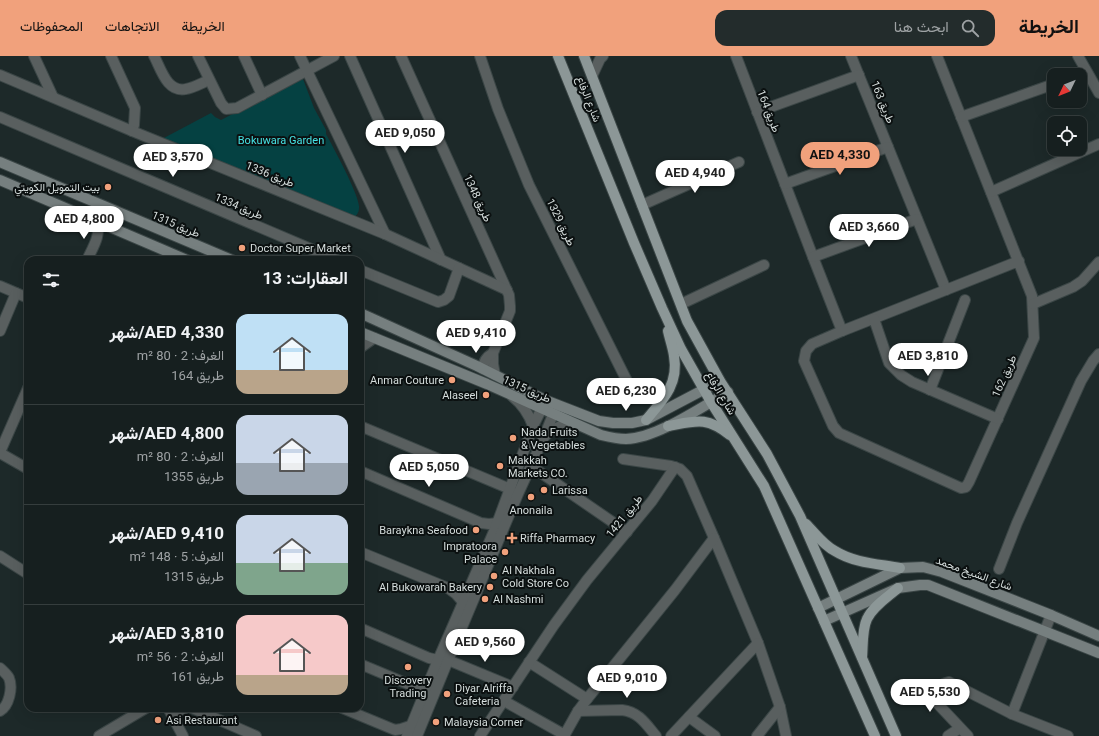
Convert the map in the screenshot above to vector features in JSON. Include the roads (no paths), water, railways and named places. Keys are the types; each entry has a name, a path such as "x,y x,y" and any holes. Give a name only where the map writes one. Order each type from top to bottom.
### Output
{"main road":[{"name":"شارع الرفاع","path":"558,56 634,243 681,349 711,402 736,439 764,486 875,736"},
{"name":"شارع الرفاع","path":"584,56 687,321 720,381 767,454 800,516 896,736"},
{"path":"646,420 666,395 672,384 675,373 674,356 662,308"},
{"path":"668,426 697,421 708,422 719,427 736,439"},
{"path":"800,516 822,542 834,551 844,556 865,562 900,568"},
{"path":"862,660 867,620 876,607 898,588"}],"street":[{"path":"34,56 53,97"},
{"path":"111,56 135,108 134,125 132,131"},
{"path":"154,56 165,79 173,88 185,89 209,80"},
{"path":"198,56 221,103 226,109 237,108 334,56"},
{"path":"244,56 262,95"},
{"path":"300,56 385,234"},
{"path":"350,56 441,260"},
{"name":"طريق 1348","path":"400,56 507,290 510,300 510,311 493,353 495,375"},
{"name":"طريق 1329","path":"480,56 498,108 530,185 633,393"},
{"path":"592,76 603,56"},
{"name":"طريق 164","path":"736,56 842,331"},
{"name":"طريق 163","path":"851,56 946,290"},
{"name":"طريق 162","path":"842,331 812,344 806,351 804,361 833,426 839,433 961,488 966,487 1034,338 1033,304 1032,296 937,56"},
{"path":"1078,56 1082,68"},
{"name":"طريق 1336","path":"0,75 132,131 385,234 507,290"},
{"path":"757,112 859,75"},
{"path":"1087,78 1099,93"},
{"path":"961,116 1047,86"},
{"name":"طريق 1334","path":"0,117 327,256"},
{"path":"991,192 1099,144"},
{"path":"785,184 888,147"},
{"name":"طريق 1315","path":"0,162 223,256"},
{"path":"642,205 739,162"},
{"path":"0,180 178,256"},
{"path":"813,257 917,219"},
{"path":"89,256 98,237 99,226 97,222"},
{"path":"842,331 1018,261"},
{"path":"1033,304 1073,287 1082,281 1099,262"},
{"path":"681,304 764,265"},
{"path":"364,272 438,302 449,296 459,268"},
{"path":"0,286 24,296"},
{"path":"0,331 16,293"},
{"path":"930,390 965,300"},
{"name":"طريق 1315","path":"364,315 483,369 555,409 599,421 632,423 646,420 720,381"},
{"path":"874,319 889,363 901,375 912,382 998,419"},
{"name":"طريق 1315","path":"364,334 509,394 544,404"},
{"path":"364,345 374,338"},
{"name":"طريق 1348","path":"483,369 486,358 493,353"},
{"path":"999,569 1017,523 1081,381 1099,354"},
{"path":"483,369 487,384"},
{"name":"طريق 1315","path":"555,409 577,425 601,435 625,439 652,434 728,392"},
{"path":"509,394 524,408 533,426"},
{"path":"24,398 0,453 24,467"},
{"path":"418,735 463,602 510,489 533,426 544,404"},
{"path":"351,712 396,733 401,729 409,731 424,694 443,660 531,466 555,409"},
{"path":"544,437 556,427 566,424 577,425"},
{"path":"364,428 510,489"},
{"path":"623,459 675,467 680,469 687,476 758,643 780,707 786,736"},
{"path":"531,466 627,532"},
{"name":"طريق 1421","path":"480,736 554,625 588,580 652,501 675,467"},
{"path":"364,473 481,523 496,524"},
{"path":"504,701 565,735 578,711 587,699 675,590 714,538"},
{"path":"364,554 448,588 463,602"},
{"path":"0,556 24,571"},
{"name":"شارع الشيخ محمد","path":"818,608 900,568 923,567 942,572 1051,615 1099,636"},
{"path":"824,621 898,588 920,585 928,586 1099,653"},
{"path":"448,588 470,586"},
{"path":"1012,714 1051,615"},
{"path":"364,630 429,658 443,660 513,687"},
{"path":"671,736 758,643"},
{"path":"529,662 587,699"},
{"path":"364,666 415,687 424,694"},
{"path":"0,668 9,679 10,687 9,699 4,709 0,711"},
{"path":"968,736 935,701 934,695 940,685 949,682 1012,714 1066,736"},
{"path":"757,736 780,707"},
{"path":"578,711 628,711 642,719 656,736"},
{"path":"99,736 139,712"},
{"path":"171,712 183,736"},
{"path":"201,712 256,736"},
{"path":"689,717 715,736"},
{"path":"948,736 960,728"}],"place":[{"name":"بيت التمويل الكويتي","path":"108,187"},
{"name":"Doctor Super Market","path":"242,248"},
{"name":"Anmar Couture","path":"452,380"},
{"name":"Alaseel","path":"486,395"},
{"name":"Nada Fruits & Vegetables","path":"513,438"},
{"name":"Makkah Markets CO.","path":"500,466"},
{"name":"Larissa","path":"544,490"},
{"name":"Anonaila","path":"531,497"},
{"name":"Baraykna Seafood","path":"476,530"},
{"name":"Riffa Pharmacy","path":"512,538"},
{"name":"Impratoora Palace","path":"505,552"},
{"name":"Al Nakhala Cold Store Co","path":"494,576"},
{"name":"Al Bukowarah Bakery","path":"490,587"},
{"name":"Al Nashmi","path":"485,599"},
{"name":"Discovery Trading","path":"408,667"},
{"name":"Diyar Alriffa Cafeteria","path":"447,694"},
{"name":"Asi Restaurant","path":"158,720"},
{"name":"Malaysia Corner","path":"436,722"}],"park label":[{"name":"Bokuwara Garden","path":"281,140"}]}
